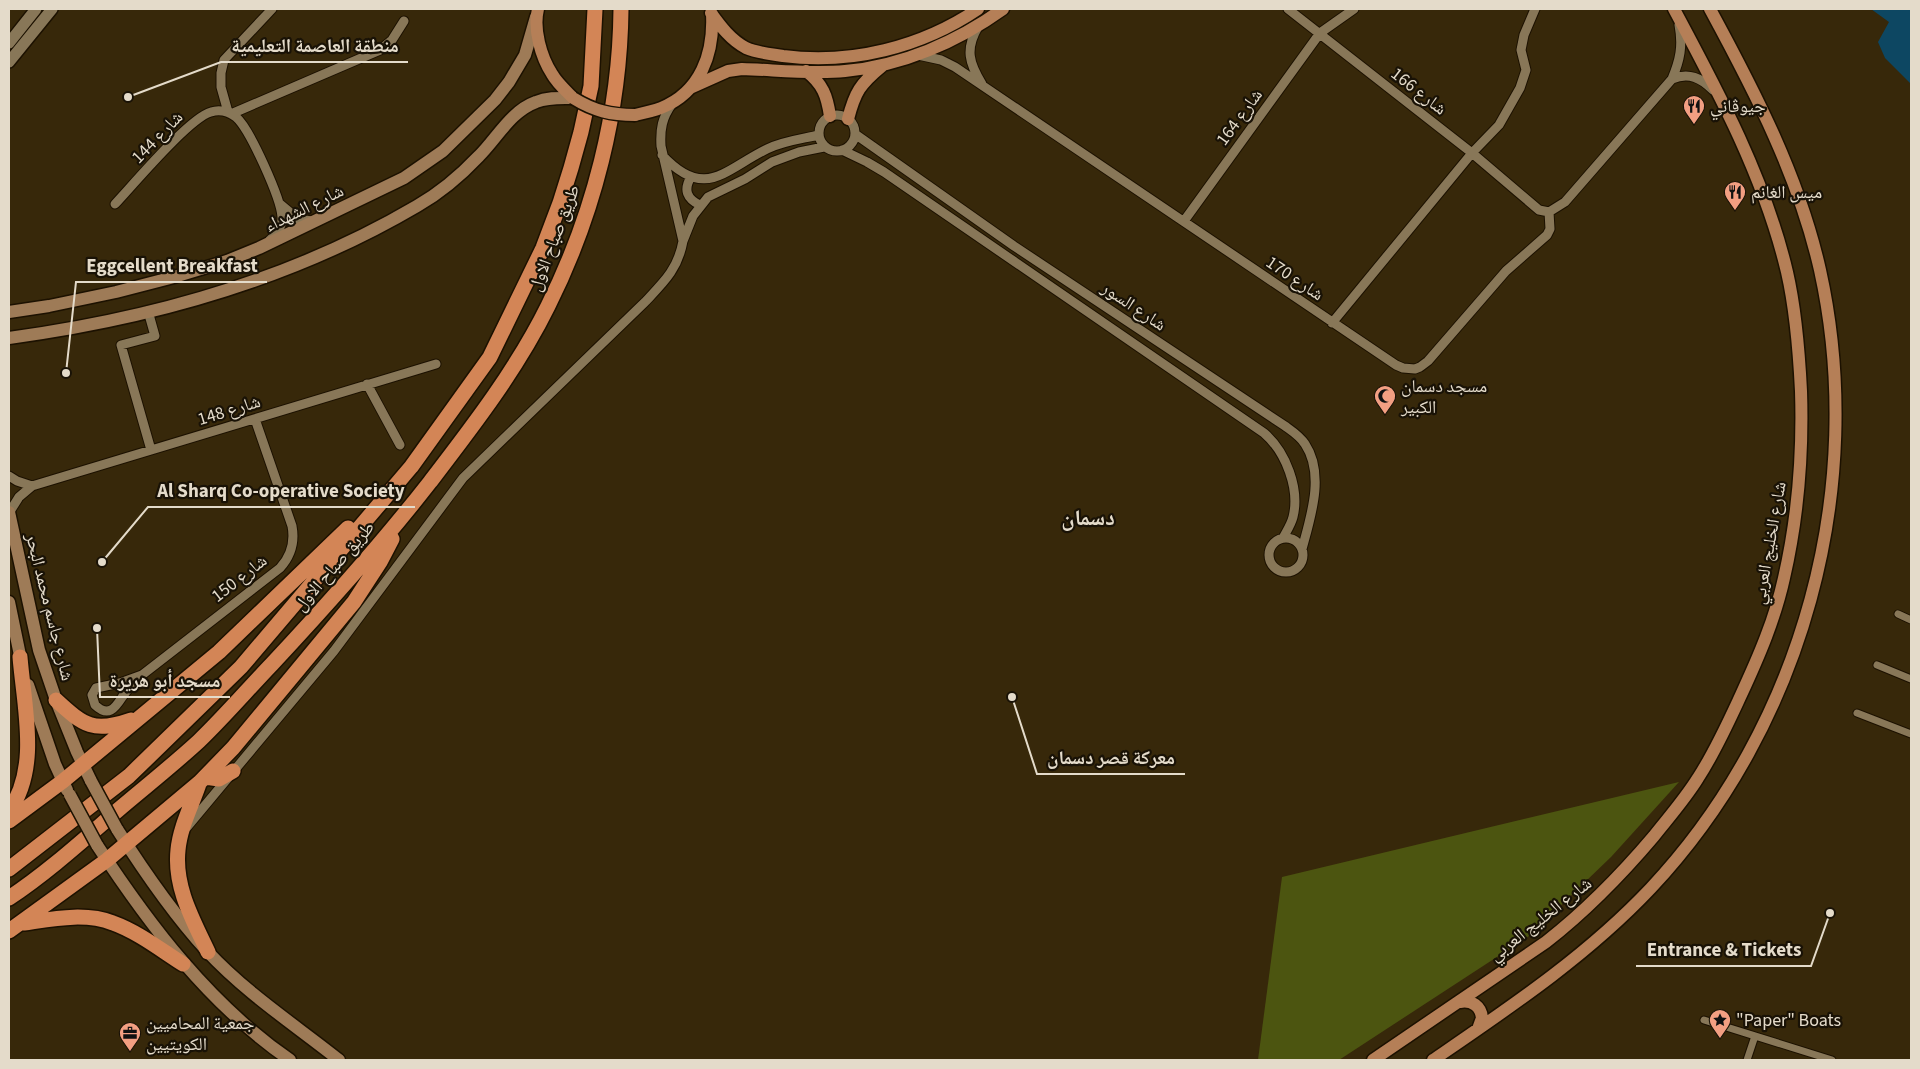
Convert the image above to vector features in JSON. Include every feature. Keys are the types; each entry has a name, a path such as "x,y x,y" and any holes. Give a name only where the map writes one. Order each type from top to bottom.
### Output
{"highway":[{"name":"طريق صباح الاول","path":"9,869 128,776 241,667 411,467 490,357 543,248 560,203 584,123 591,86 595,9"},
{"name":"طريق صباح الاول","path":"9,898 39,877 200,740 336,595 402,517 490,400 526,346 548,306 565,269 587,212 610,126 619,58 621,9"},
{"path":"9,821 83,765 219,652 411,467"},
{"path":"9,931 23,923 126,845 202,779 233,748 354,602 380,562 402,517"},
{"path":"9,811 15,802 26,773 27,738 20,657"},
{"path":"56,700 74,717 86,724 100,727 113,726 140,718"},
{"path":"202,779 219,779 233,771"},
{"path":"202,779 181,835 178,850 178,874 183,897 208,952"},
{"path":"23,923 70,917 112,922 137,935 183,964"}],"main road":[{"path":"711,11 727,34 748,49 793,57 826,58 852,56 893,48 930,35 978,9"},
{"path":"537,13 540,46 552,75 573,98 592,109 613,115 635,115 662,108 690,88 728,71 742,69 845,71 883,66 942,45 979,26 1003,9"},
{"path":"1433,1060 1560,969 1629,910 1666,871 1719,804 1756,740 1780,687 1805,618 1822,553 1827,526 1832,474 1835,392 1831,334 1820,269 1803,211 1786,164 1755,94 1710,9"},
{"path":"690,88 699,76 708,56 713,35 711,11"},
{"name":"شارع الخليج العربي","path":"1374,1060 1546,942 1615,882 1698,780 1761,653 1774,616 1785,576 1798,484 1802,424 1796,326 1787,273 1772,220 1756,176 1676,12"},
{"name":"شارع الشهداء","path":"9,312 82,300 174,277 260,248 404,178 460,135 495,100 509,82 525,55 537,13"},
{"path":"848,119 858,90 864,82 883,66"},
{"path":"806,71 819,83 826,95 830,116"},
{"path":"9,338 85,326 148,311 218,292 276,273 320,255 418,206 441,190 478,157 522,109 536,102 551,98 573,98"},
{"name":"شارع جاسم محمد البحر","path":"9,512 39,650 56,700 83,765 126,845 170,905 208,952 261,1000 339,1060"},
{"path":"9,602 20,657 33,702 55,764 97,845 183,964 211,994 278,1052 290,1060"},
{"path":"1460,1002 1472,1002 1480,1011 1482,1022 1478,1029"}],"street":[{"path":"9,43 36,9"},
{"path":"9,62 52,9"},
{"path":"260,248 271,240 280,228 282,218 280,204 252,139 245,127 230,113 221,87 221,73 224,60 272,9"},
{"name":"شارع 166","path":"1288,9 1472,153 1539,210 1549,212"},
{"name":"شارع 164","path":"1184,221 1320,33 1354,9"},
{"path":"1332,323 1472,153 1499,125 1520,88 1526,70 1521,50 1524,35 1535,9"},
{"path":"1549,212 1565,202 1672,79 1678,65 1682,47 1676,12"},
{"name":"شارع 144","path":"115,204 194,121 211,112 230,113 380,50 392,40 404,21"},
{"name":"شارع 170","path":"979,26 972,38 969,53 972,67 984,86"},
{"name":"شارع 170","path":"918,55 948,63 984,86 1332,323 1396,365 1407,369 1420,367 1431,358 1506,271 1547,235 1550,229 1549,212"},
{"path":"1672,79 1682,75 1696,77 1709,86 1720,99"},
{"path":"674,100 664,116 660,131 662,155 683,241"},
{"path":"830,116 848,119 852,123 855,134 851,144 842,150 834,151 824,146 819,135 821,125 830,116"},
{"name":"شارع السور","path":"855,134 1014,246 1301,438 1310,452 1315,468 1313,506 1302,548"},
{"path":"662,155 671,164 691,177 708,179 717,177 776,145 819,135"},
{"path":"181,835 334,651 463,478 646,302 670,275 693,216 700,205 708,197 745,179 772,162 799,152 824,146"},
{"name":"شارع السور","path":"842,150 884,172 1271,438 1284,459 1292,481 1293,518 1282,538"},
{"path":"691,177 687,185 687,193 691,200 700,205"},
{"path":"280,204 298,219 315,221"},
{"path":"148,311 155,336 121,345 151,450"},
{"name":"شارع 148","path":"9,512 19,496 32,486 436,364"},
{"path":"366,384 400,445"},
{"name":"شارع 150","path":"142,675 120,683 96,688 92,695 95,705 103,711 112,710 142,675 280,568 290,552 293,539 292,526 255,419"},
{"path":"9,476 32,486"},
{"path":"1282,538 1294,540 1302,548 1303,559 1299,566 1290,572 1280,571 1271,562 1269,552 1274,543 1282,538"},
{"path":"1898,614 1911,620"},
{"path":"1877,665 1911,679"},
{"path":"1857,713 1911,734"},
{"path":"1704,1020 1832,1060"},
{"path":"1747,1060 1755,1036"}],"green space":[{"path":"1679,782 1611,857 1529,936 1339,1060 1258,1060 1282,877"}],"water":[{"path":"1871,9 1911,9 1911,84 1885,58 1878,42 1889,22"}],"place":[{"name":"منطقة العاصمة التعليمية","path":"128,97"},
{"name":"جيوڤاني","path":"1694,125"},
{"name":"ميس الغانم","path":"1735,211"},
{"name":"Eggcellent Breakfast","path":"66,373"},
{"name":"مسجد دسمان الكبير","path":"1385,415"},
{"name":"Al Sharq Co-operative Society","path":"102,562"},
{"name":"مسجد أبو هريرة","path":"97,628"},
{"name":"معركة قصر دسمان","path":"1012,697"},
{"name":"Entrance & Tickets","path":"1830,913"},
{"name":"\"Paper\" Boats","path":"1720,1039"},
{"name":"جمعية المحاميين الكويتيين","path":"130,1052"}],"district":[{"name":"دسمان","path":"1088,517"}]}
